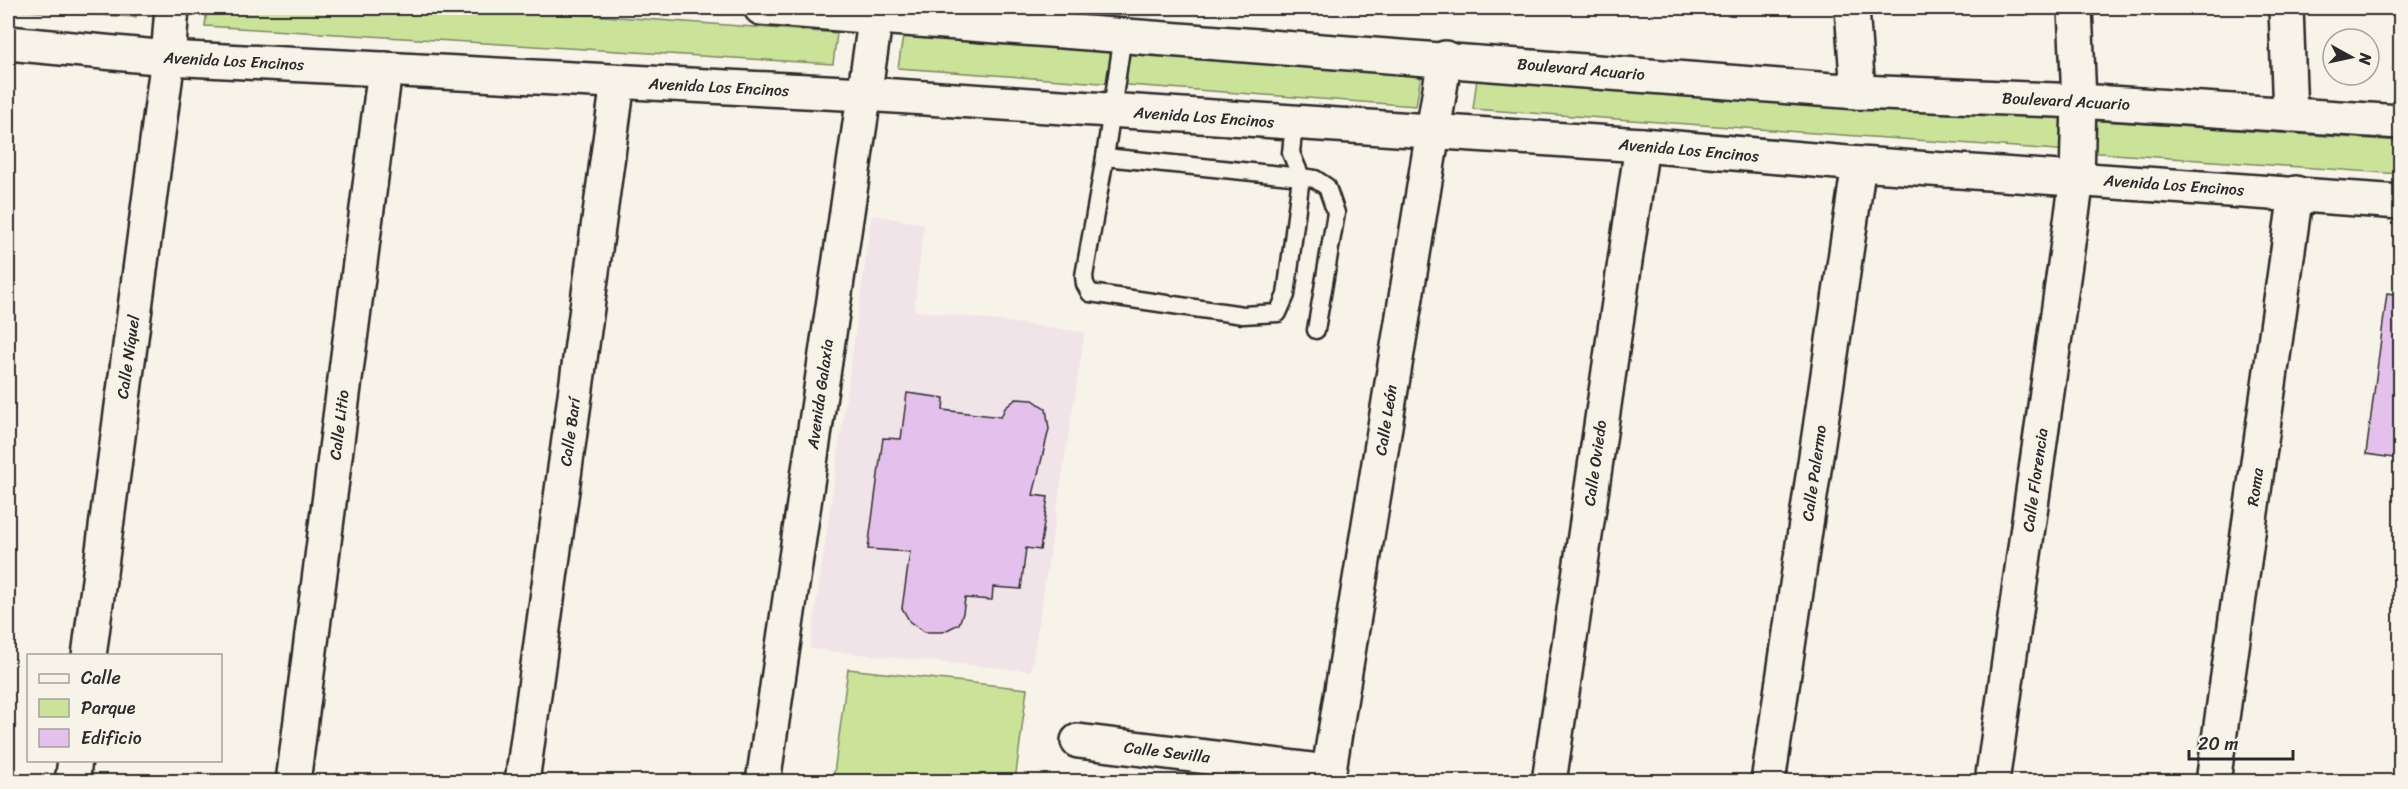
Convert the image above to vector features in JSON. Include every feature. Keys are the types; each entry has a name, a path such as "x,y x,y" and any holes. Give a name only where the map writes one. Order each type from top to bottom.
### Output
{"street":[{"name":"Calle Níquel","path":"89,654 168,58 172,8"},
{"name":"Boulevard Acuario","path":"761,8 877,12 1123,35 1445,58 1858,92 2079,101 2400,122"},
{"path":"1852,8 1858,92"},
{"name":"Calle Florencia","path":"1992,782 2077,179 2079,101 2075,8"},
{"path":"2286,8 2290,115"},
{"name":"Avenida Galaxia","path":"763,782 877,12"},
{"name":"Avenida Los Encinos","path":"8,43 168,58 864,94 1642,145 1859,164 2400,202"},
{"name":"Calle León","path":"1327,777 1445,58"},
{"name":"Calle Litio","path":"293,782 385,69"},
{"name":"Calle Barí","path":"522,782 618,82"},
{"name":"Calle Oviedo","path":"1549,782 1642,145"},
{"name":"Calle Palermo","path":"1768,782 1859,164"},
{"name":"Roma","path":"2213,782 2296,193"},
{"name":"Calle Sevilla","path":"1078,741 1327,777"},
{"path":"72,782 75,762"}],"lane":[{"path":"1123,35 1106,157 1084,276 1090,293 1244,315 1278,313 1286,295 1301,177 1291,153 1294,123"},
{"path":"1106,157 1301,177 1315,179 1327,188 1336,213 1316,330"}],"shaded area":[{"path":"872,215 924,224 914,310 1085,332 1031,671 810,649"}],"green space":[{"path":"8,8 136,8 136,17 8,10"},
{"path":"207,8 495,8 837,33 833,64 205,26"},
{"path":"903,36 1421,75 1416,106 898,68"},
{"path":"1477,79 2400,141 2400,174 1473,109"},
{"path":"848,669 1027,689 1015,781 833,781"}],"building":[{"path":"2387,293 2400,295 2400,459 2366,454"},
{"path":"907,393 944,398 943,410 1001,417 1005,408 1016,399 1033,400 1046,409 1049,429 1033,495 1048,497 1040,550 1026,548 1021,589 993,587 992,600 965,598 959,624 943,632 925,632 910,622 902,608 910,552 868,549 883,438 901,439"}]}
